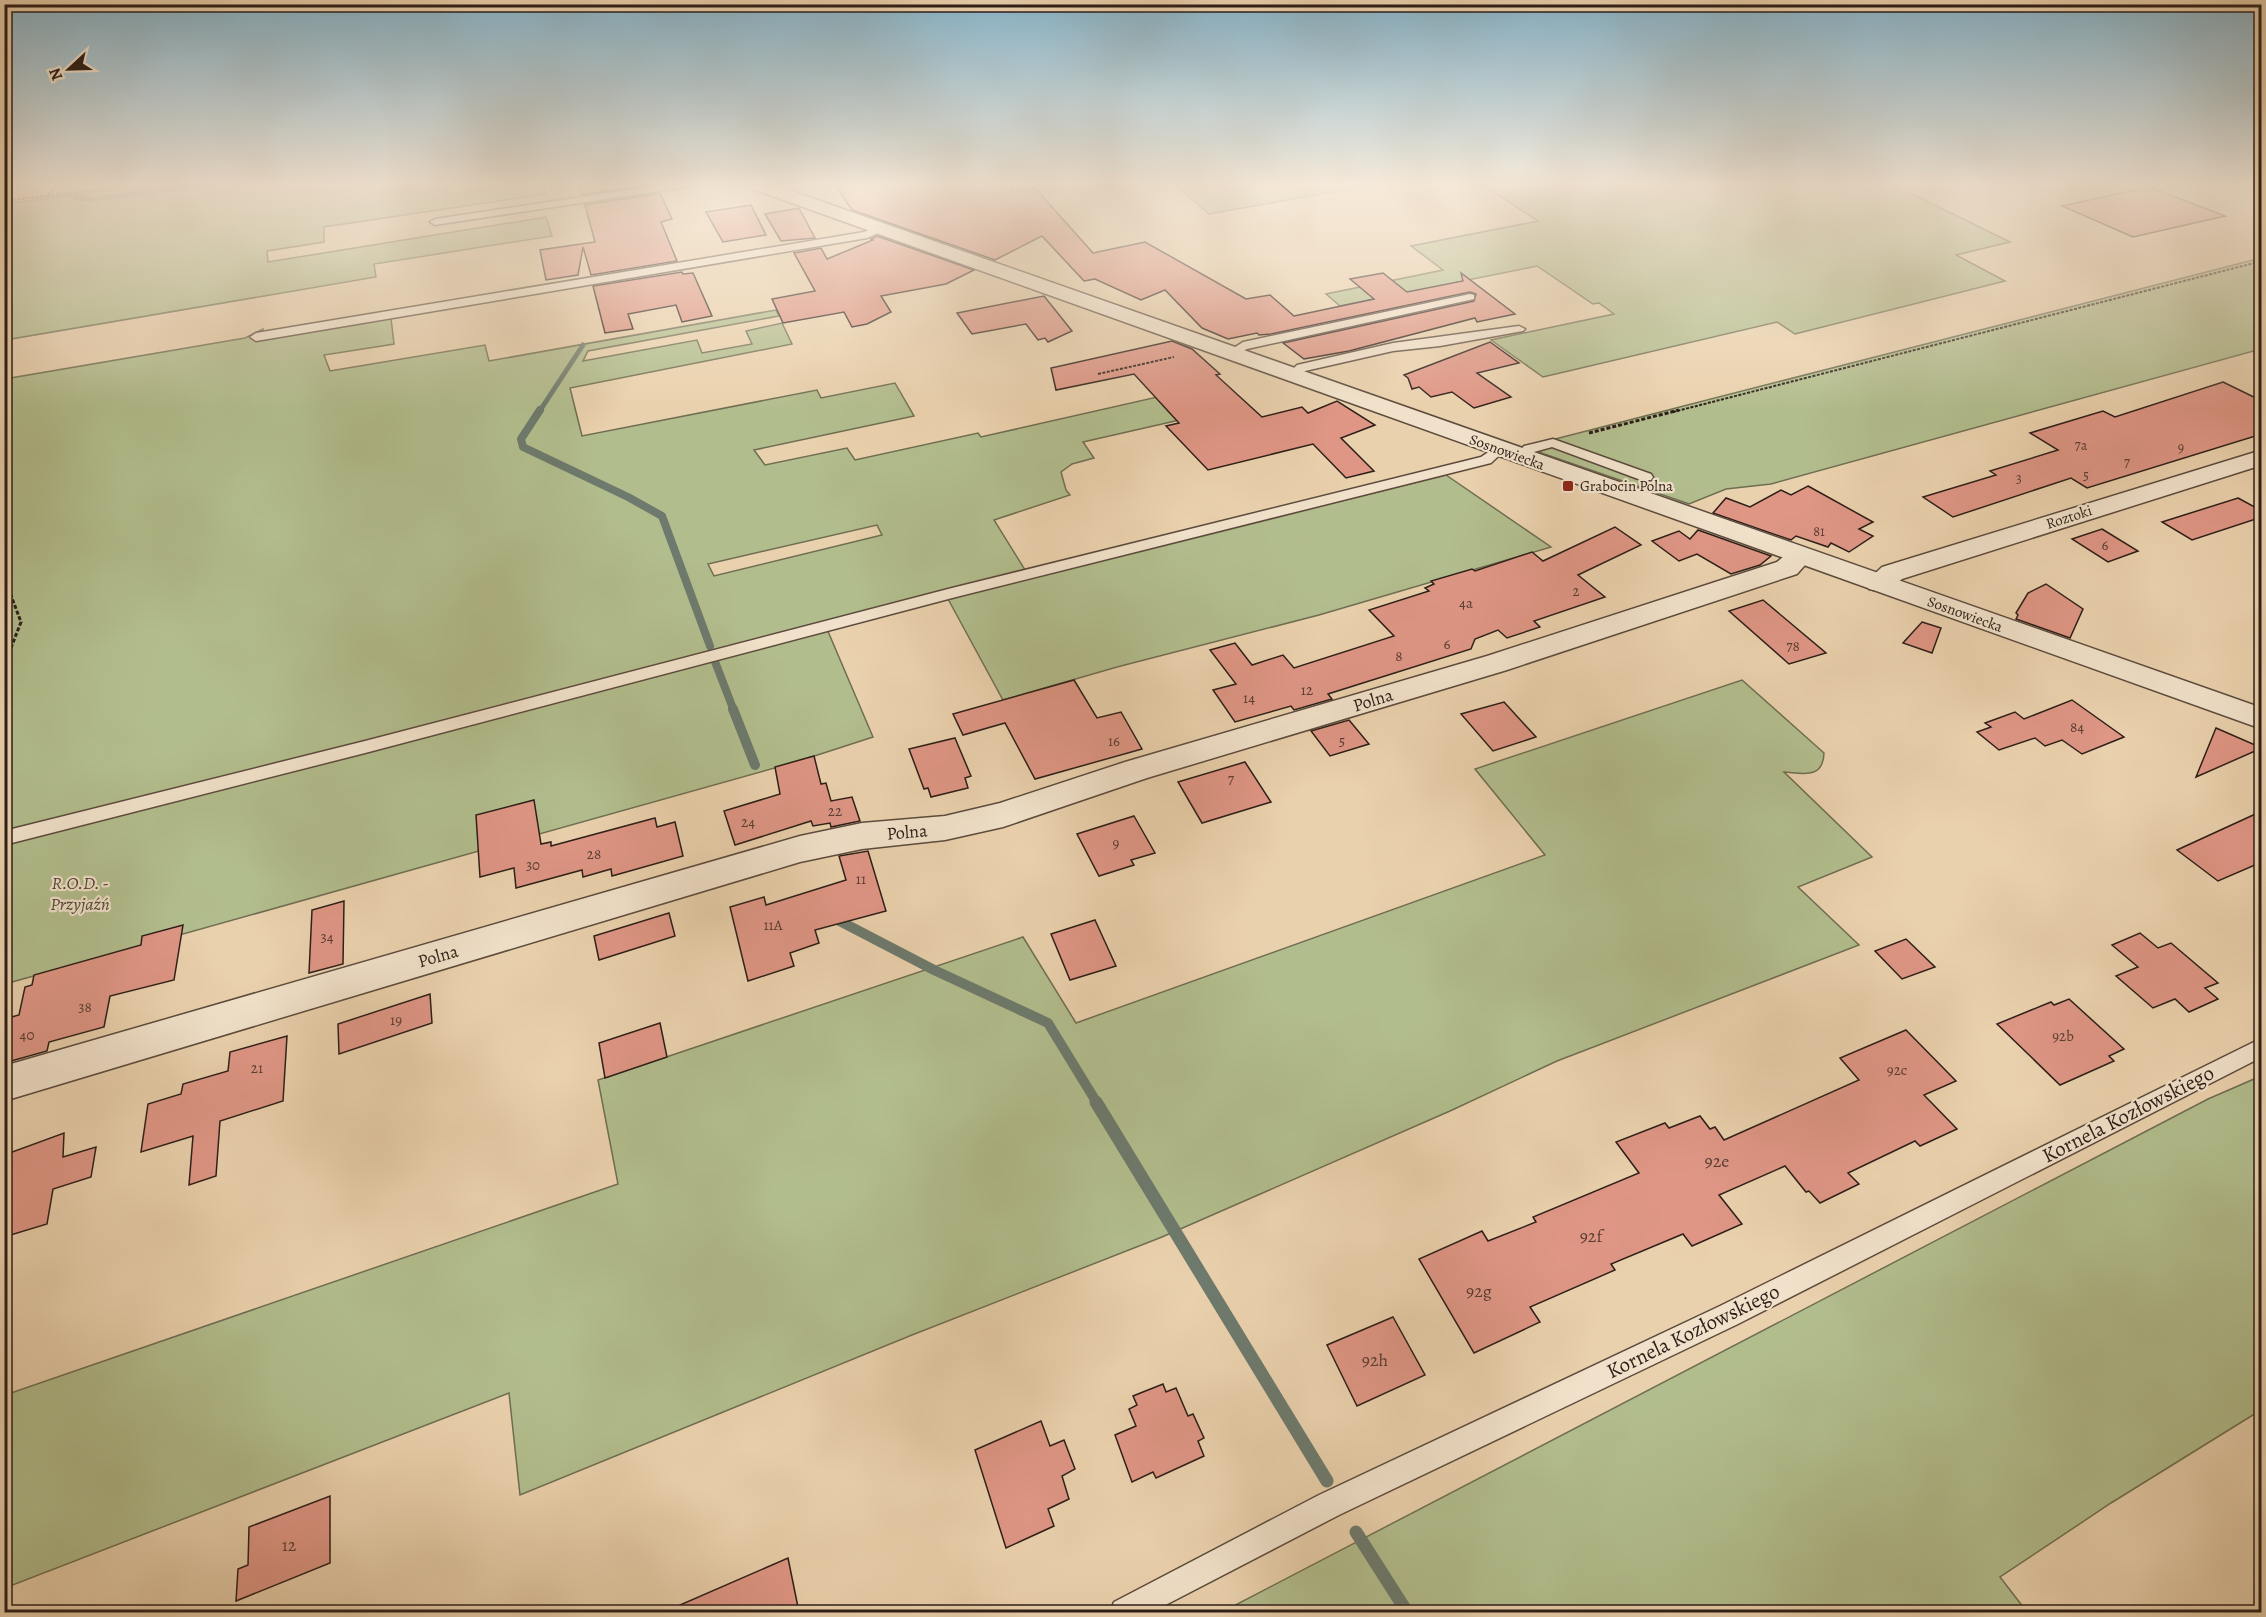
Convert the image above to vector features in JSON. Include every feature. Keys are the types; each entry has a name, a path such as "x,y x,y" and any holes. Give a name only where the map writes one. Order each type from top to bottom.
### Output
{"street":[{"name":"Sosnowiecka","path":"966,258 2262,719"},
{"name":"Roztoki","path":"1879,583 1892,573 2262,457"},
{"name":"Polna","path":"4,1084 800,849 862,836 945,828 1003,815 1136,770 1519,656 1786,568 1800,556"}],"lane":[{"path":"256,337 726,258"},
{"path":"1232,353 1243,346 1470,297"},
{"path":"1293,375 1301,368 1393,347 1519,329"},
{"path":"1522,457 1529,448 1553,443 1646,477"},
{"path":"4,838 365,747 952,593 1485,460 1499,449"},
{"name":"Kornela Kozłowskiego","path":"1124,1612 1329,1505 1728,1315 2262,1047"}],"path":[{"path":"1553,443 2262,261"},
{"path":"1098,374 1193,353 1208,345"},
{"path":"4,577 21,622 4,666"}],"green space":[{"path":"5,258 268,258 268,262 290,258 409,258 374,264 376,277 5,340"},
{"path":"1428,258 1963,258 2005,281 1795,334 1777,322 1543,377 1491,340 1614,314 1599,303 1593,304 1537,266 1340,306 1326,294 1443,270"},
{"path":"2261,258 2261,349 1771,484 1726,489 1689,504 1524,447"},
{"name":"R.O.D. - Przyjaźń","path":"776,310 779,316 588,351 583,361 697,340 702,353 752,344 746,331 782,323 792,344 570,388 582,436 817,390 821,398 895,383 914,416 754,450 765,465 847,448 855,460 978,433 981,437 1197,388 1219,411 1083,442 1094,458 1072,464 1061,472 1066,490 1070,495 994,520 1030,578 1446,475 1551,547 1319,615 1117,667 1003,700 948,599 827,629 873,737 796,762 5,984 5,379 245,338 263,329 263,339 391,318 394,344 324,355 330,371 485,345 489,361","holes":["877,525 882,535 714,576 708,564"]},
{"path":"1742,680 1824,753 1823,762 1816,771 1804,774 1784,772 1872,857 1798,887 1859,945 1557,1061 1450,1111 1162,1237 912,1335 520,1495 509,1393 5,1588 5,1395 618,1184 598,1080 1023,937 1076,1023 1545,855 1475,769"},
{"path":"2261,1076 2261,1410 2111,1503 2000,1577 2027,1612 1222,1612 2208,1099"}],"building":[{"path":"542,258 581,258 578,275 546,280"},
{"path":"586,258 676,258 677,261 591,275"},
{"path":"797,258 941,258 974,270 946,284 881,296 891,312 867,324 852,327 844,312 783,323 772,299 815,291"},
{"path":"1063,258 1174,258 1246,299 1270,295 1294,316 1374,299 1350,279 1383,273 1407,292 1463,281 1461,273 1515,314 1477,322 1475,318 1349,351 1304,359 1283,343 1474,301 1476,294 1470,292 1271,334 1259,335 1257,333 1228,339 1202,328 1165,290 1141,300 1095,279 1084,281"},
{"path":"682,272 683,274 693,273 712,316 682,322 676,305 628,314 633,329 605,333 593,286"},
{"path":"1044,296 1072,331 1048,342 1045,338 1038,340 1026,324 972,334 957,313"},
{"path":"1172,341 1192,349 1220,374 1216,375 1262,417 1302,407 1308,413 1337,401 1375,425 1341,438 1374,471 1346,478 1313,444 1208,470 1166,426 1179,423 1134,374 1056,390 1051,368"},
{"path":"1490,342 1519,363 1477,373 1511,397 1474,408 1452,392 1431,397 1419,387 1412,389 1408,378 1404,375"},
{"path":"2223,382 2262,401 2262,434 2087,488 2071,478 1953,517 1923,497 1996,475 1990,471 2058,450 2030,433 2103,411 2115,417"},
{"path":"1808,486 1873,522 1859,529 1873,536 1849,552 1831,543 1828,547 1796,536 1791,540 1713,513 1726,498 1750,507 1781,490 1791,495"},
{"path":"2238,498 2262,511 2262,517 2192,540 2162,522"},
{"path":"1615,527 1641,545 1578,575 1605,597 1534,621 1540,627 1507,638 1498,630 1475,639 1471,649 1328,694 1332,699 1294,710 1291,706 1235,722 1213,690 1236,684 1210,650 1235,643 1252,665 1283,655 1294,668 1394,636 1369,610 1429,591 1425,588 1434,584 1431,581 1472,569 1475,571 1532,552 1543,561"},
{"path":"2102,529 2138,551 2108,562 2072,539"},
{"path":"1698,530 1771,556 1760,565 1731,574 1697,554 1679,561 1652,541 1679,531 1690,539"},
{"path":"2046,584 2083,609 2070,638 2016,619 2018,615 2016,613 2028,593"},
{"path":"1763,600 1826,653 1789,664 1729,611"},
{"path":"1922,622 1941,628 1932,653 1903,643"},
{"path":"1074,680 1097,718 1121,712 1142,749 1035,779 1005,723 963,735 953,714"},
{"path":"2072,700 2124,737 2082,754 2062,740 2045,746 2035,738 1999,750 1977,732 1991,727 1985,723 2015,712 2024,719"},
{"path":"1504,702 1536,737 1493,751 1461,714"},
{"path":"1349,720 1369,744 1330,756 1311,731"},
{"path":"2216,728 2262,748 2196,777"},
{"path":"955,738 971,776 965,778 968,788 931,797 928,788 924,789 909,749"},
{"path":"814,756 821,784 826,783 831,801 852,797 860,821 831,827 830,823 813,826 811,821 735,845 724,811 780,794 775,767"},
{"path":"1245,762 1271,802 1202,823 1178,782"},
{"path":"534,800 541,844 551,842 551,846 655,818 657,827 675,822 683,856 612,876 611,869 583,877 582,870 516,888 514,868 480,877 476,815"},
{"path":"2262,811 2262,862 2218,881 2177,850"},
{"path":"1134,816 1155,853 1131,860 1134,865 1099,876 1077,834"},
{"path":"868,851 886,911 815,930 819,943 790,953 794,966 748,981 730,907 764,897 766,905 846,880 839,856"},
{"path":"344,901 343,964 309,973 312,910"},
{"path":"669,913 675,936 599,960 594,936"},
{"path":"1095,920 1116,966 1070,980 1051,934"},
{"path":"183,925 174,980 110,996 104,1027 49,1042 47,1051 4,1063 4,1019 19,1015 25,987 32,985 34,975 141,945 142,936"},
{"path":"2140,933 2158,948 2171,943 2218,983 2205,988 2218,999 2189,1012 2175,999 2153,1008 2116,976 2138,967 2112,945"},
{"path":"1906,939 1935,967 1902,979 1875,951"},
{"path":"430,994 432,1023 339,1054 338,1024"},
{"path":"2069,999 2124,1049 2109,1056 2114,1061 2060,1085 1997,1024 2051,1002 2054,1005"},
{"path":"660,1023 667,1057 605,1078 599,1043"},
{"path":"1906,1030 1956,1081 1924,1095 1957,1129 1920,1146 1915,1141 1848,1173 1859,1184 1820,1203 1809,1191 1806,1192 1785,1166 1719,1195 1742,1224 1692,1246 1683,1234 1611,1264 1615,1270 1530,1307 1540,1322 1474,1353 1419,1259 1482,1231 1488,1241 1536,1222 1533,1217 1639,1173 1616,1142 1665,1123 1669,1128 1700,1116 1710,1129 1715,1127 1724,1140 1859,1080 1840,1058"},
{"path":"287,1036 283,1101 220,1121 216,1176 189,1185 193,1136 141,1152 148,1104 181,1094 183,1084 228,1071 230,1052"},
{"path":"64,1133 63,1157 96,1147 91,1177 53,1189 47,1224 4,1237 4,1155"},
{"path":"1393,1317 1425,1375 1357,1406 1327,1345"},
{"path":"1163,1384 1166,1392 1176,1388 1188,1416 1193,1414 1204,1438 1198,1441 1204,1456 1156,1478 1153,1472 1132,1482 1115,1435 1136,1426 1129,1409 1137,1405 1133,1396"},
{"path":"1041,1421 1050,1446 1064,1440 1075,1469 1062,1476 1069,1499 1048,1509 1054,1526 1006,1548 975,1450"},
{"path":"330,1496 330,1563 236,1601 238,1569 248,1565 249,1527"},
{"path":"788,1558 799,1612 664,1612"}],"waterway":[{"path":"539,412 583,345"},
{"path":"540,410 521,439 523,447 628,497 662,516 710,646"},
{"path":"714,659 734,711"},
{"path":"733,709 755,765"},
{"path":"832,917 934,970 1048,1023 1097,1103"},
{"path":"1096,1102 1327,1481"},
{"path":"1356,1532 1407,1612"}],"place":[{"name":"Grabocin Polna","path":"1568,486"}]}
